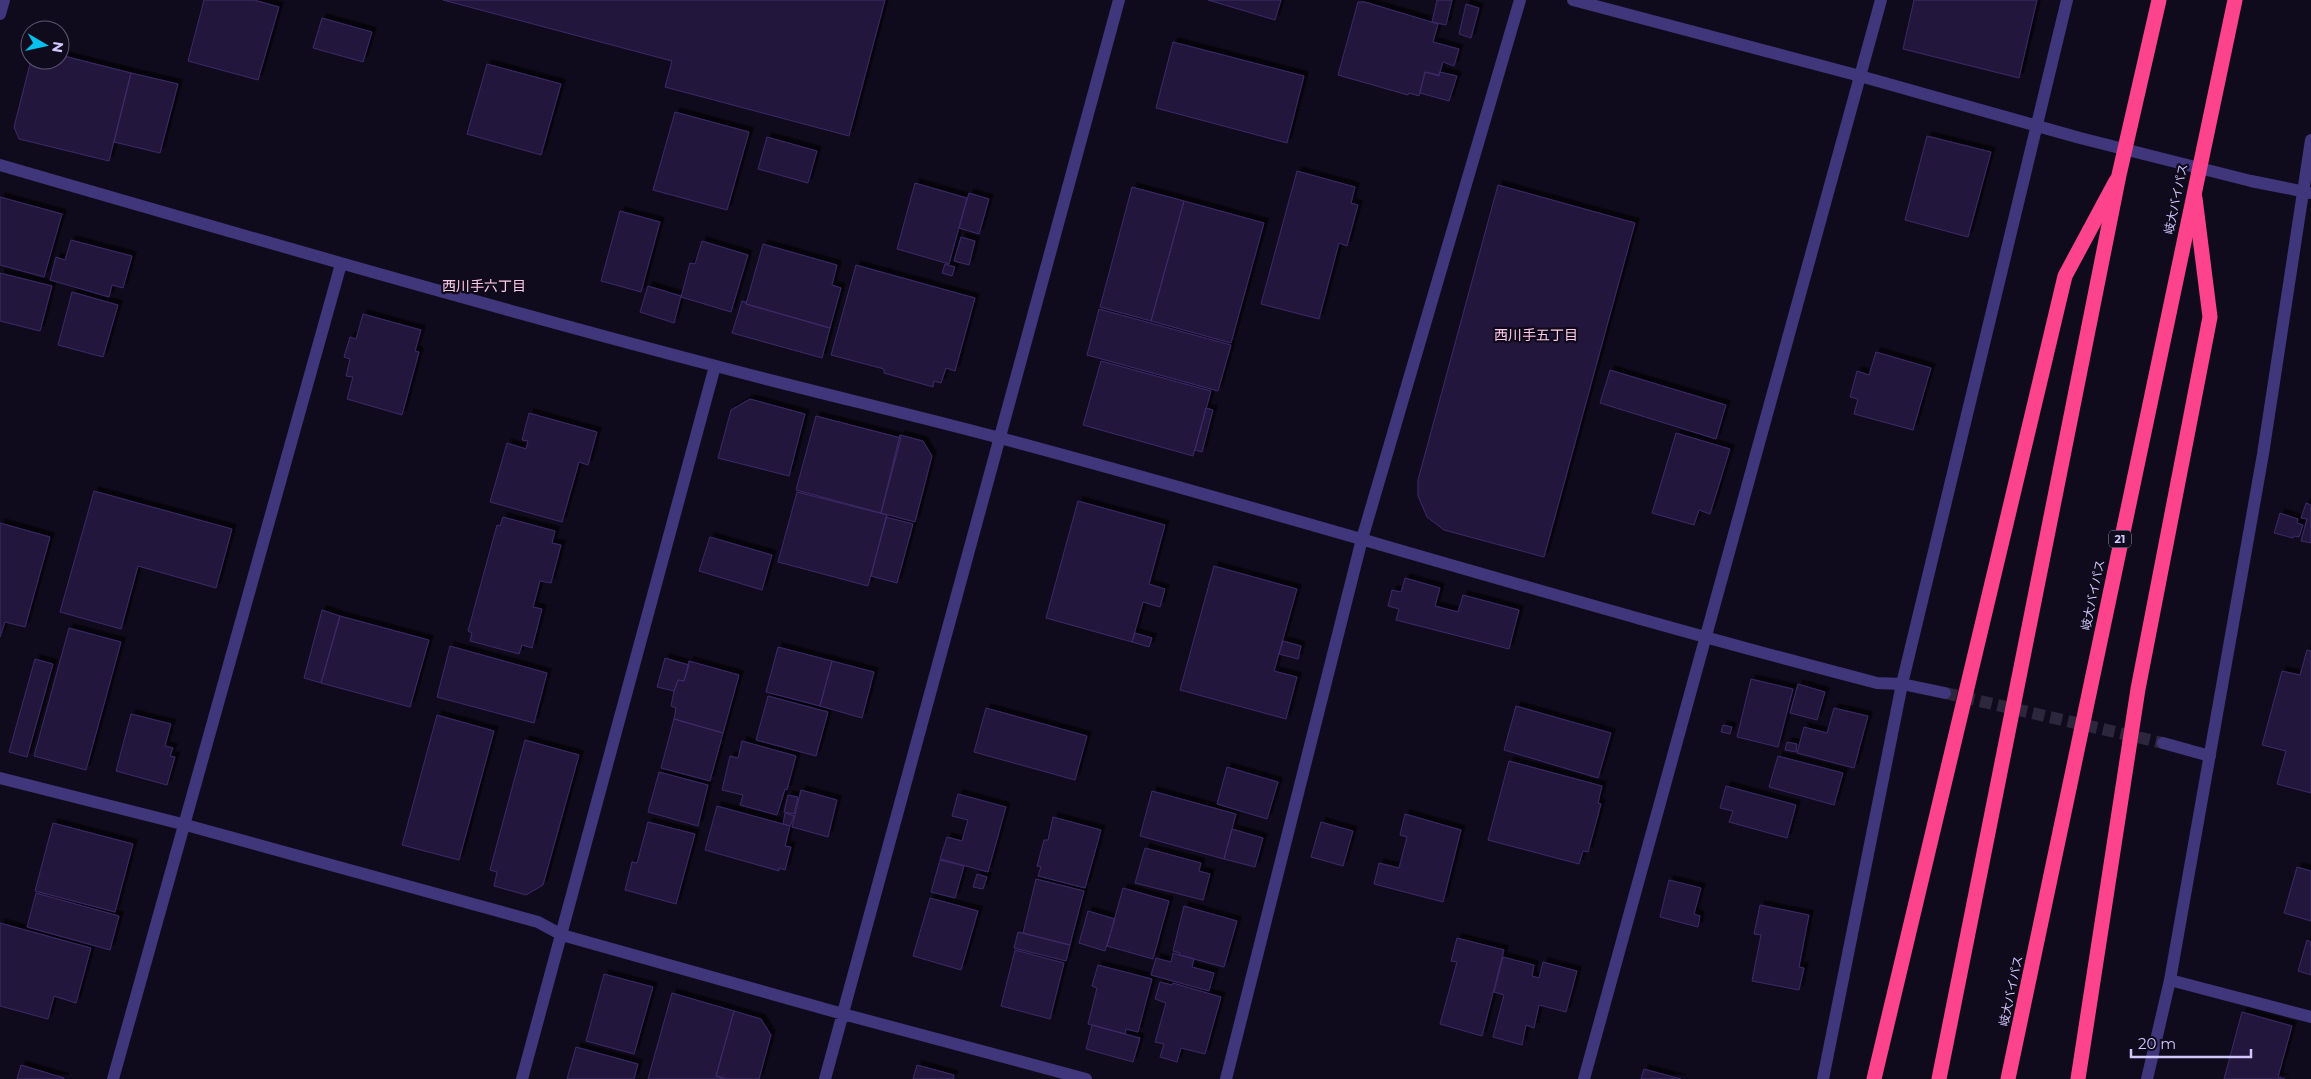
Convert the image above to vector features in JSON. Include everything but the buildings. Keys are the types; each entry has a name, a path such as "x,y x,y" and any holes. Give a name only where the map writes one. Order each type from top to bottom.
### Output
{"highway":[{"path":"1939,1079 2119,175 2159,0"},
{"name":"岐大バイパス","path":"2008,1079 2234,0"},
{"path":"1874,1079 2065,276 2119,175"},
{"name":"21","path":"2078,1079 2138,689 2210,317 2193,189"}],"street":[{"path":"0,14 4,0"},
{"path":"825,1079 1119,0"},
{"path":"1226,1079 1362,539 1520,0"},
{"path":"1573,0 1860,76 2037,126 2251,181 2307,192"},
{"path":"1584,1079 1881,0"},
{"path":"1823,1079 1902,684 2067,0"},
{"path":"2147,1079 2170,980 2263,454 2307,192 2311,140"},
{"path":"0,165 341,264 715,366 1001,438 1362,539 1704,639 1877,683 1902,684 1945,693"},
{"path":"113,1079 186,825 341,264"},
{"path":"522,1079 715,366"},
{"path":"2163,743 2210,756"},
{"path":"0,778 186,825 538,922 562,935 1051,1075 1086,1079"},
{"path":"2170,980 2311,1017"}],"tunnel":[{"path":"1945,693 2163,743"}],"district":[{"name":"西川手六丁目","path":"484,286"},
{"name":"西川手五丁目","path":"1536,335"}]}
